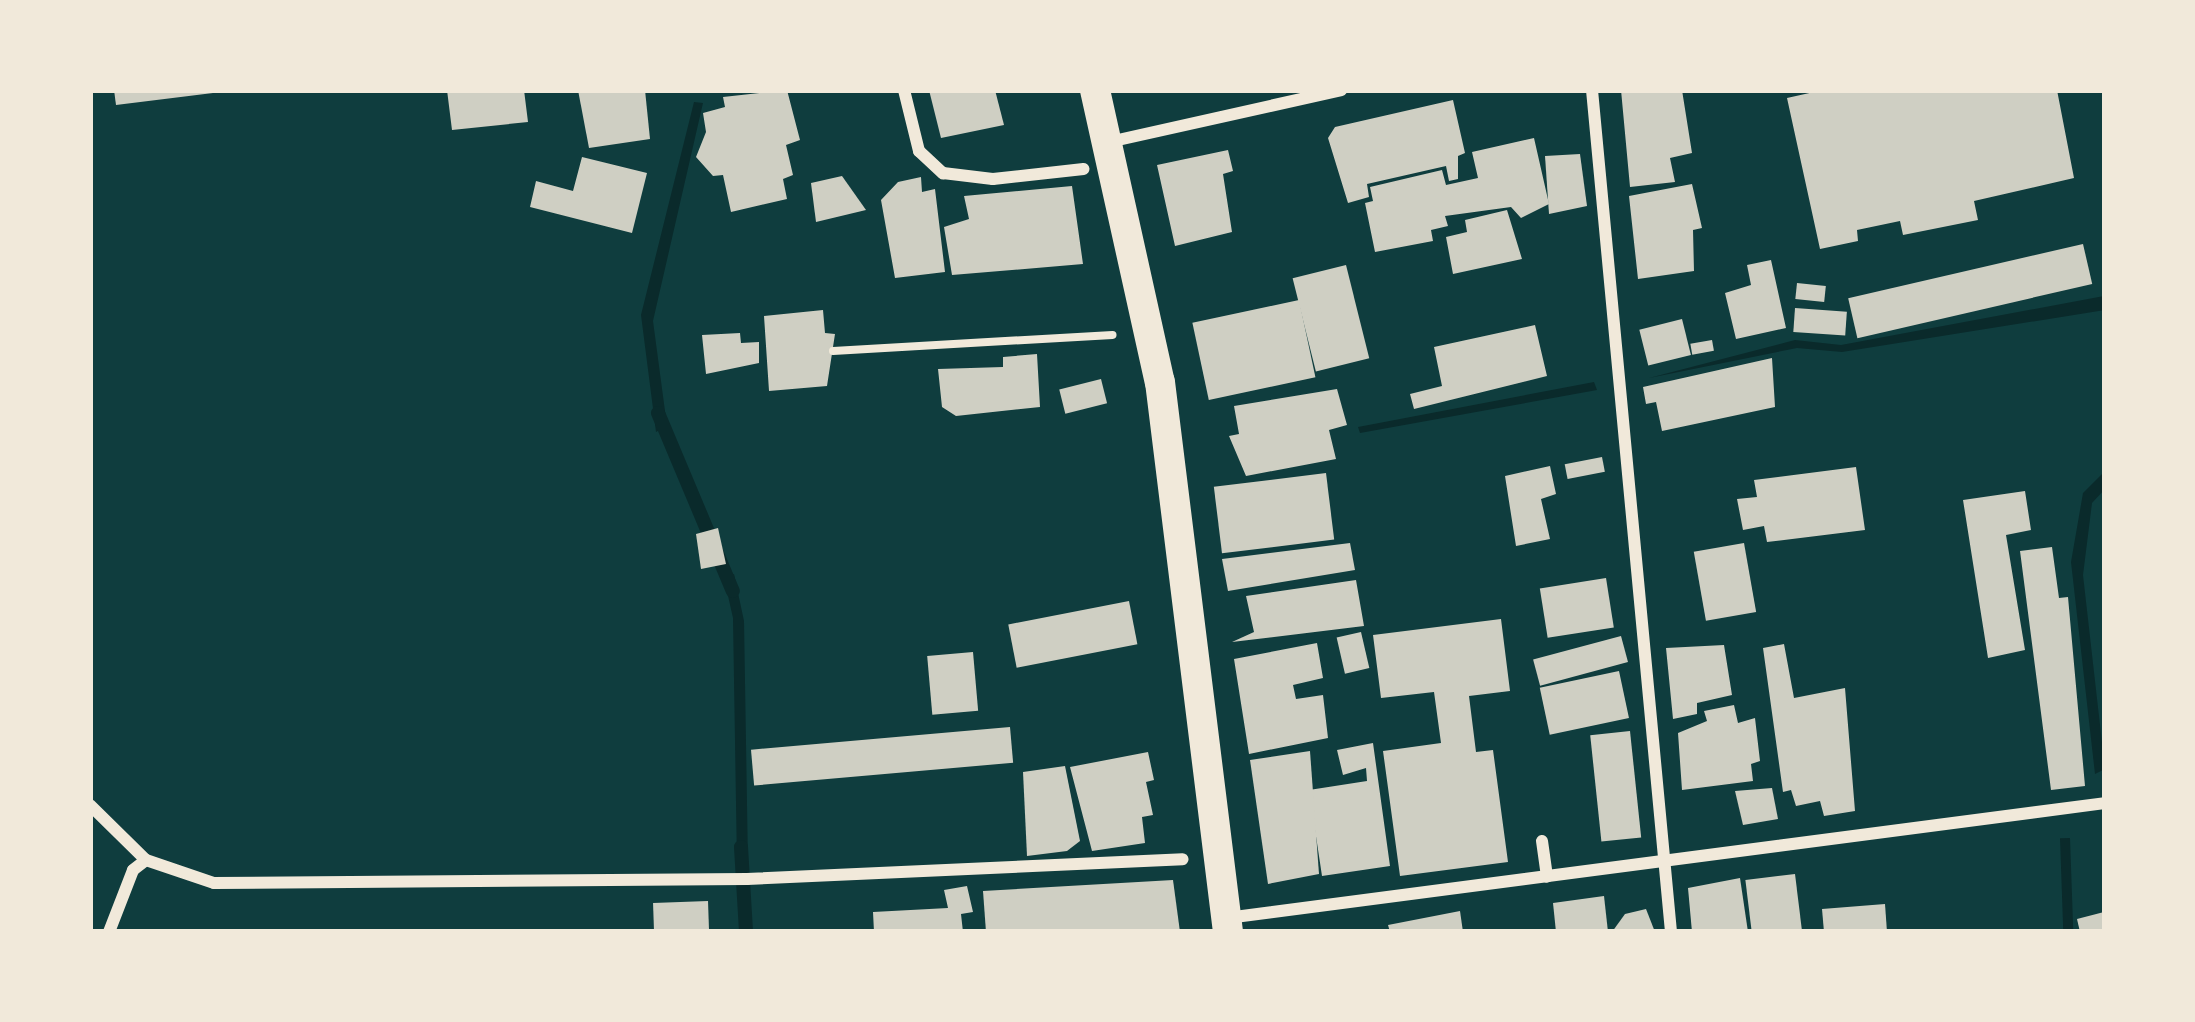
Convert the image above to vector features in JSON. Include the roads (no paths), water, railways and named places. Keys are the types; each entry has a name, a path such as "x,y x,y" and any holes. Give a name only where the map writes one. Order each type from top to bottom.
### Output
{"main road":[{"path":"1095,90 1160,382 1227,925"}],"street":[{"path":"904,90 920,151 943,173 993,179 1083,169"},
{"path":"1108,142 1341,90"},
{"path":"1592,90 1671,932"},
{"path":"1227,925 2105,803"},
{"path":"90,805 146,860 214,883 747,879 1183,859"},
{"path":"1542,842 1547,878"},
{"path":"109,932 133,870 146,860"}],"water":[{"path":"694,102 703,103 653,321 667,426 656,432 641,315"},
{"path":"2105,259 2105,310 1842,352 1797,348 1649,378 1795,340 1841,345 2104,296"},
{"path":"1594,382 1597,390 1360,433 1358,427"},
{"path":"2105,471 2105,489 2092,503 2083,575 2105,769 2095,774 2071,562 2083,493"},
{"path":"734,574 744,621 748,864 737,865 733,618 724,578"},
{"path":"2060,838 2070,838 2073,932 2063,932"}],"waterway":[{"path":"658,413 733,591"},
{"path":"741,847 746,932"}]}
